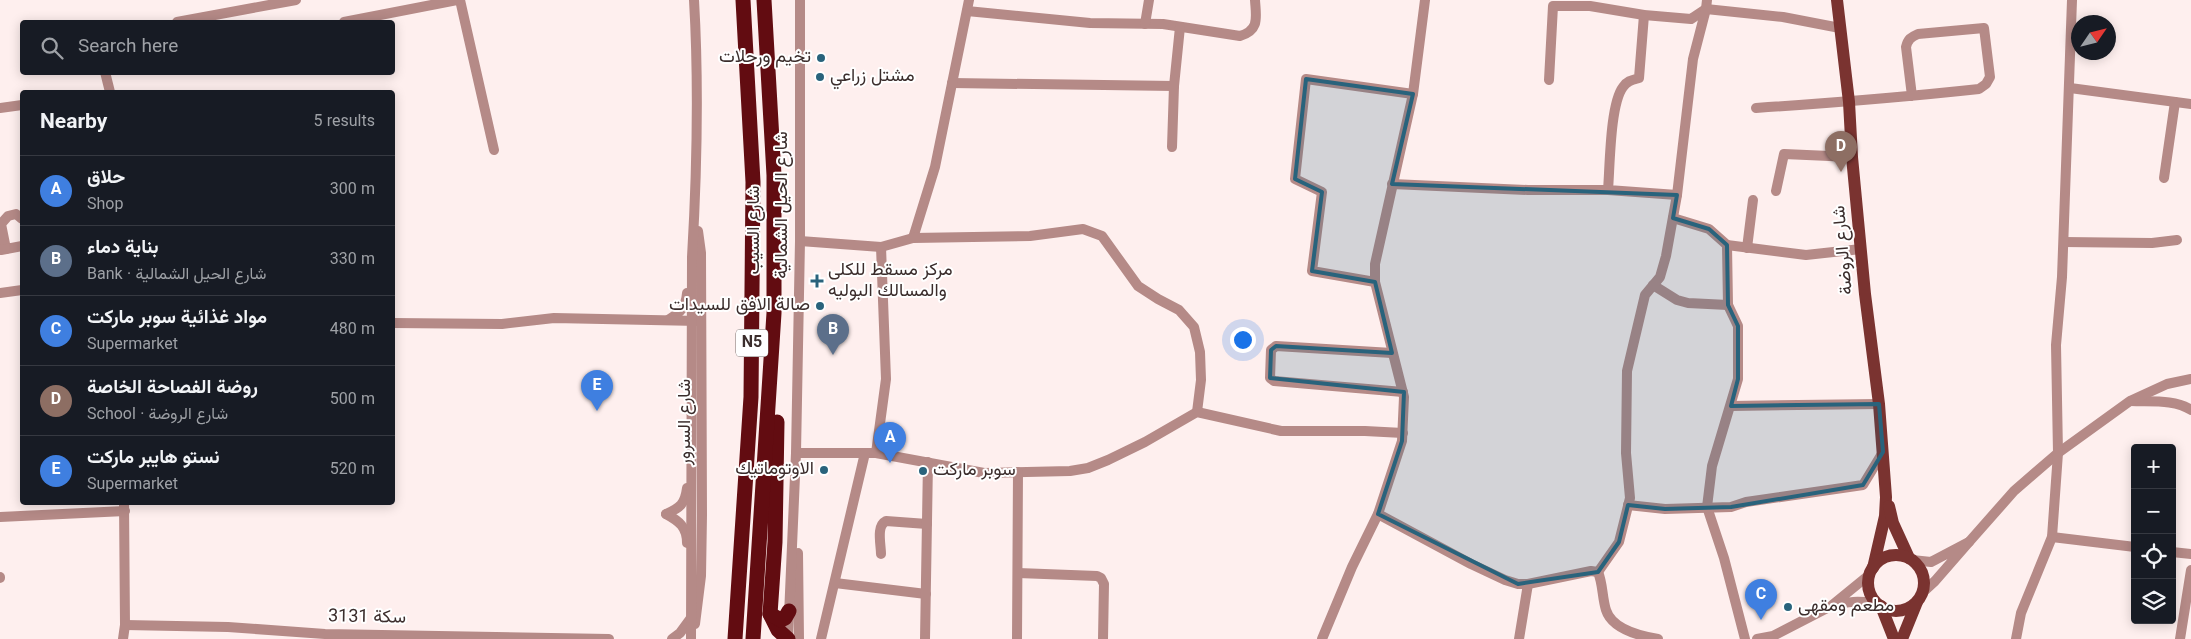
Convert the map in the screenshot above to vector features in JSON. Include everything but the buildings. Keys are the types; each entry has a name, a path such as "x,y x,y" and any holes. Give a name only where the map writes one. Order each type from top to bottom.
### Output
{"highway":[{"path":"736,0 746,46"},
{"name":"شارع السيب","path":"735,639 751,397 753,182 743,0"},
{"name":"شارع السيب","path":"753,639 774,313 774,175 764,0"},
{"path":"773,0 775,44 774,175"},
{"path":"774,313 779,328 779,337 775,542 770,614 778,630 788,639"},
{"path":"770,614 781,620 785,618 789,611"}],"main road":[{"name":"شارع الروضة","path":"1837,0 1849,102 1852,157 1861,248 1879,404 1886,497 1885,516 1871,571"},
{"name":"شارع الروضة","path":"1886,497 1893,523 1911,559"},
{"path":"1894,639 1868,585 1871,571 1885,557 1893,555 1911,559 1920,570 1924,581 1920,597 1902,639"},
{"path":"1878,605 1890,610 1901,611 1910,607 1920,597"}],"street":[{"path":"188,20 296,0"},
{"path":"354,20 458,0 494,150"},
{"name":"شارع السرور","path":"692,639 699,606 701,576 697,321 692,258 695,205 696,62 694,0"},
{"name":"شارع الحيل الشمالية","path":"788,639 796,470 800,241 800,0"},
{"path":"913,238 935,167 969,0"},
{"path":"1145,24 1149,0"},
{"path":"967,11 1090,23 1180,26 1240,36 1249,34 1254,29 1256,21 1255,0"},
{"path":"1322,639 1352,567 1378,514 1403,433 1403,392 1375,282 1375,264 1413,94 1425,0"},
{"path":"2016,639 2021,613 2052,537 2058,453 2056,345 2064,242 2072,0"},
{"path":"1549,80 1553,3 1691,19 1707,4"},
{"path":"1707,4 1840,28"},
{"path":"1658,639 1621,627 1611,620 1606,612 1598,572 1619,542 1630,498 1626,453 1627,371 1645,295 1660,277 1666,256 1677,195 1693,59 1707,4"},
{"path":"1608,190 1615,106 1622,88 1628,81 1639,78 1644,15"},
{"path":"1172,147 1174,86 1180,26"},
{"path":"1756,108 1849,102 1979,90 1990,77 1984,28 1918,34 1911,37 1907,41 1906,47 1912,96"},
{"path":"106,75 110,90"},
{"path":"1375,282 1312,271 1322,192 1295,179 1306,79 1413,94"},
{"path":"952,83 1174,86"},
{"path":"2070,88 2191,104"},
{"path":"2164,178 2175,102"},
{"path":"0,108 20,105"},
{"path":"1776,192 1784,154 1852,157"},
{"path":"1392,184 1528,190 1608,190 1677,195"},
{"path":"1747,248 1753,200"},
{"name":"شارع السرور","path":"692,639 692,383 701,253 695,205"},
{"path":"20,217 16,214 8,216 1,224 3,250 20,246"},
{"path":"1673,218 1709,229 1727,245 1806,255 1861,248"},
{"path":"800,241 881,247 913,238 1030,236 1083,229 1102,236 1138,286 1158,300 1179,310 1194,327 1200,352 1201,380 1197,412"},
{"path":"2064,242 2152,243 2178,240"},
{"path":"1727,245 1728,305 1738,326 1738,379 1712,466 1707,507 1724,558 1745,639"},
{"path":"822,639 834,583 870,453 886,379 881,247"},
{"path":"666,321 679,313 685,306 687,270 692,258"},
{"path":"1653,285 1677,300 1688,303 1728,305"},
{"path":"0,293 20,290"},
{"path":"395,323 502,324 554,318 697,321"},
{"path":"1392,354 1276,346 1271,350 1270,378 1274,381 1403,392"},
{"path":"1920,597 2014,491 2058,453 2130,401 2168,384 2191,379"},
{"path":"691,559 687,550 687,537 684,527 666,514 679,509 685,502 687,490 687,394 692,383"},
{"path":"2130,401 2166,403 2186,406 2191,410"},
{"path":"1731,406 1879,404"},
{"path":"796,453 870,453 984,473 1070,471 1088,468 1145,442 1197,412 1281,430 1403,433"},
{"path":"1628,505 1666,509 1731,507 1804,493 1863,485 1883,452"},
{"path":"925,639 928,462"},
{"name":"شارع الحيل الشمالية","path":"796,470 799,504 799,639"},
{"path":"1017,639 1018,472"},
{"path":"0,517 125,507 125,625 123,639"},
{"path":"1378,514 1471,564 1518,584 1528,584 1591,571 1598,572"},
{"path":"881,554 880,527 882,523 886,521 927,524"},
{"path":"2052,537 2131,547"},
{"path":"1911,559 1931,562 1939,560 1969,542"},
{"path":"2176,552 2191,554"},
{"path":"2180,639 2191,570"},
{"path":"1831,606 1871,571"},
{"path":"1018,573 1097,576 1101,578 1104,584 1103,639"},
{"path":"834,583 926,594"},
{"path":"1519,639 1528,584"},
{"path":"1757,639 1774,637 1831,606 1847,601 1862,600 1878,605"},
{"path":"672,639 680,633 691,618"},
{"name":"سكة 3131","path":"125,625 228,628 325,634 609,639"},
{"path":"226,639 228,628"}],"highlighted area":[{"path":"1306,79 1413,94 1392,184 1677,195 1673,218 1709,229 1727,245 1728,305 1738,326 1738,379 1731,406 1879,404 1883,452 1863,485 1731,507 1665,509 1628,505 1619,542 1598,572 1518,584 1378,514 1402,441 1404,392 1270,378 1271,350 1276,346 1392,353 1375,282 1312,271 1322,192 1295,179"}],"place":[{"name":"تخيم ورحلات","path":"821,58"},
{"name":"مشتل زراعي","path":"820,77"},
{"name":"روضة الفصاحة الخاصة","path":"1841,172"},
{"name":"مركز مسقط للكلى والمسالك البوليه","path":"817,281"},
{"name":"صالة الافق للسيدات","path":"820,306"},
{"name":"بناية دماء","path":"833,355"},
{"name":"نستو هايبر ماركت","path":"597,411"},
{"name":"حلاق","path":"890,463"},
{"name":"الاوتوماتيك","path":"824,470"},
{"name":"سوبر ماركت","path":"923,471"},
{"name":"مطعم ومقهى","path":"1788,607"},
{"name":"مواد غذائية سوبر ماركت","path":"1761,620"}]}
